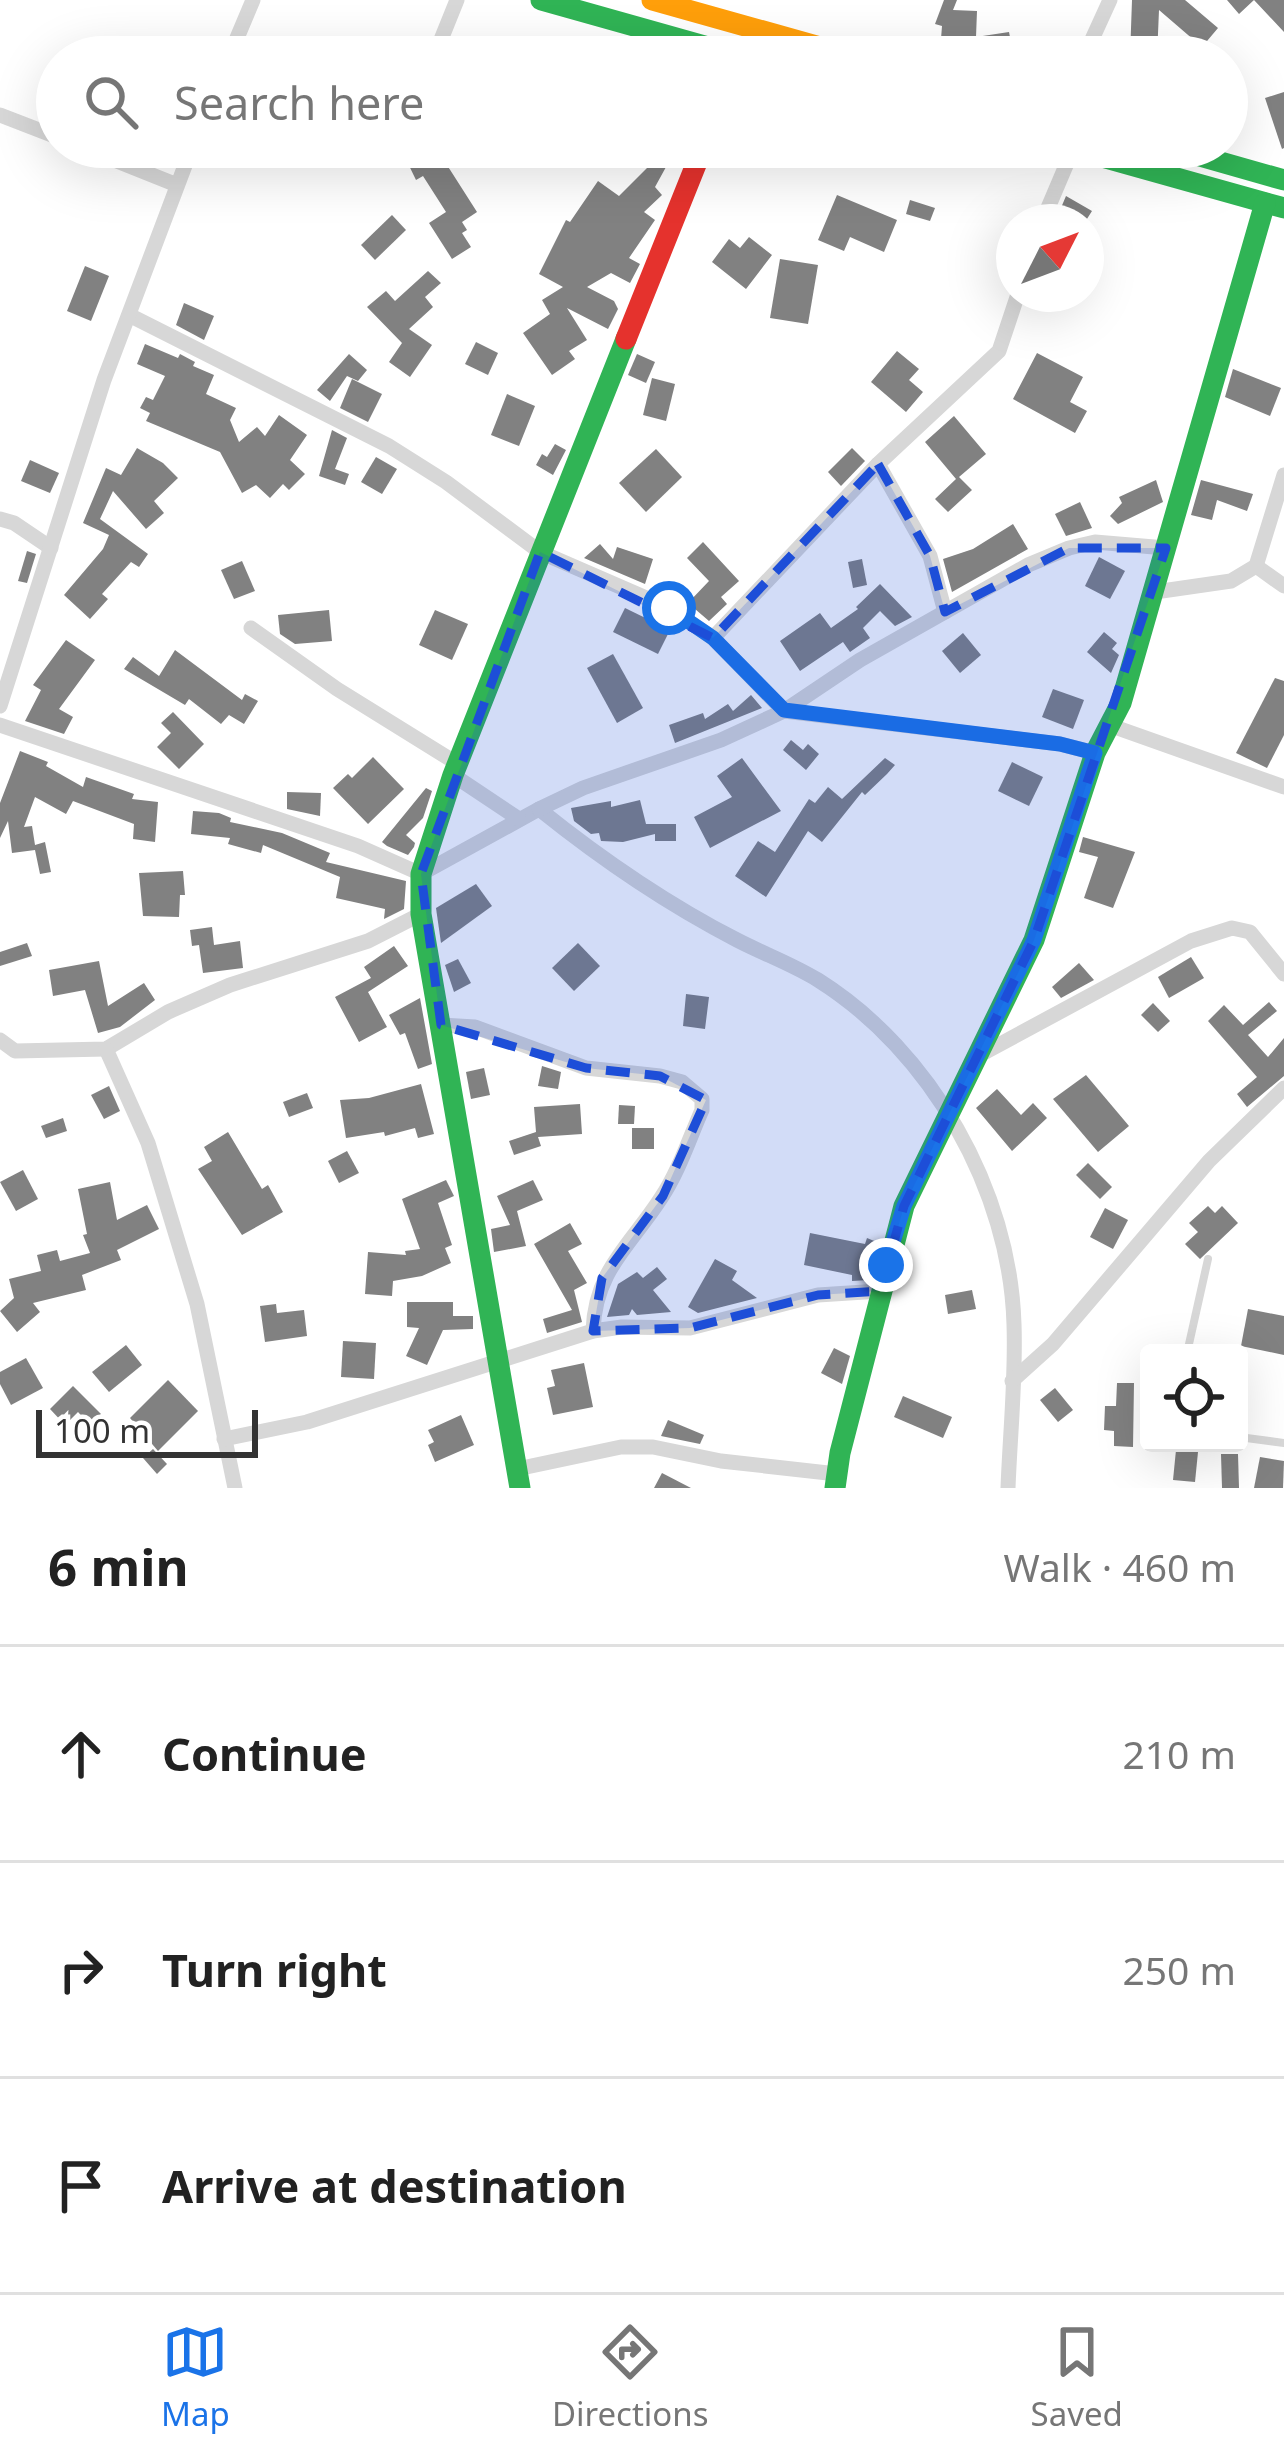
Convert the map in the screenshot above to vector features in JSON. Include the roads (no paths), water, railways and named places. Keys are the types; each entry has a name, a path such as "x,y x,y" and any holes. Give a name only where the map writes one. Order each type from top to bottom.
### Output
{"main road":[{"path":"542,0 670,36"},
{"path":"652,0 781,36"},
{"path":"519,1479 421,914 421,874 540,552 695,168"},
{"path":"836,1481 904,1206 1034,940 1095,753 1120,703 1275,206 1140,168"},
{"path":"1242,168 1284,180"}],"street":[{"path":"238,36 253,0"},
{"path":"442,36 457,0"},
{"path":"1094,36 1110,0"},
{"path":"0,115 36,129"},
{"path":"134,168 177,185"},
{"path":"0,706 129,315 184,168"},
{"path":"1049,204 1062,168"},
{"path":"713,638 878,464 999,351 1012,312"},
{"path":"129,315 389,446 540,552 669,608 713,638 784,710 1060,744 1095,753"},
{"path":"878,464 929,556 945,612"},
{"path":"1155,592 1231,581 1256,566 1284,476"},
{"path":"0,519 51,548"},
{"path":"0,725 337,839 421,874 583,788 721,740 784,710 860,660 1028,565 1095,542 1166,548"},
{"path":"1256,566 1284,586"},
{"path":"251,628 519,818"},
{"path":"1109,725 1284,787"},
{"path":"539,809 626,873 850,1002 905,1052 948,1116 986,1186 1010,1283 1014,1324 1008,1488"},
{"path":"0,1040 15,1051 106,1049 168,1012 368,940 421,914"},
{"path":"977,1057 1191,941 1232,928 1250,932 1284,974"},
{"path":"441,1024 475,1027 586,1068 682,1082 702,1100 702,1110 663,1196 602,1278 594,1302 593,1331"},
{"path":"106,1049 155,1166 196,1304 235,1488"},
{"path":"0,1065 15,1051"},
{"path":"1012,1382 1053,1344 1209,1161 1284,1088"},
{"path":"224,1439 307,1422 593,1331 690,1328 818,1294 880,1291"},
{"path":"519,1479 621,1447 653,1447 836,1481"}],"lane":[{"path":"1189,1344 1208,1258"},
{"path":"1248,1438 1284,1443"}]}
